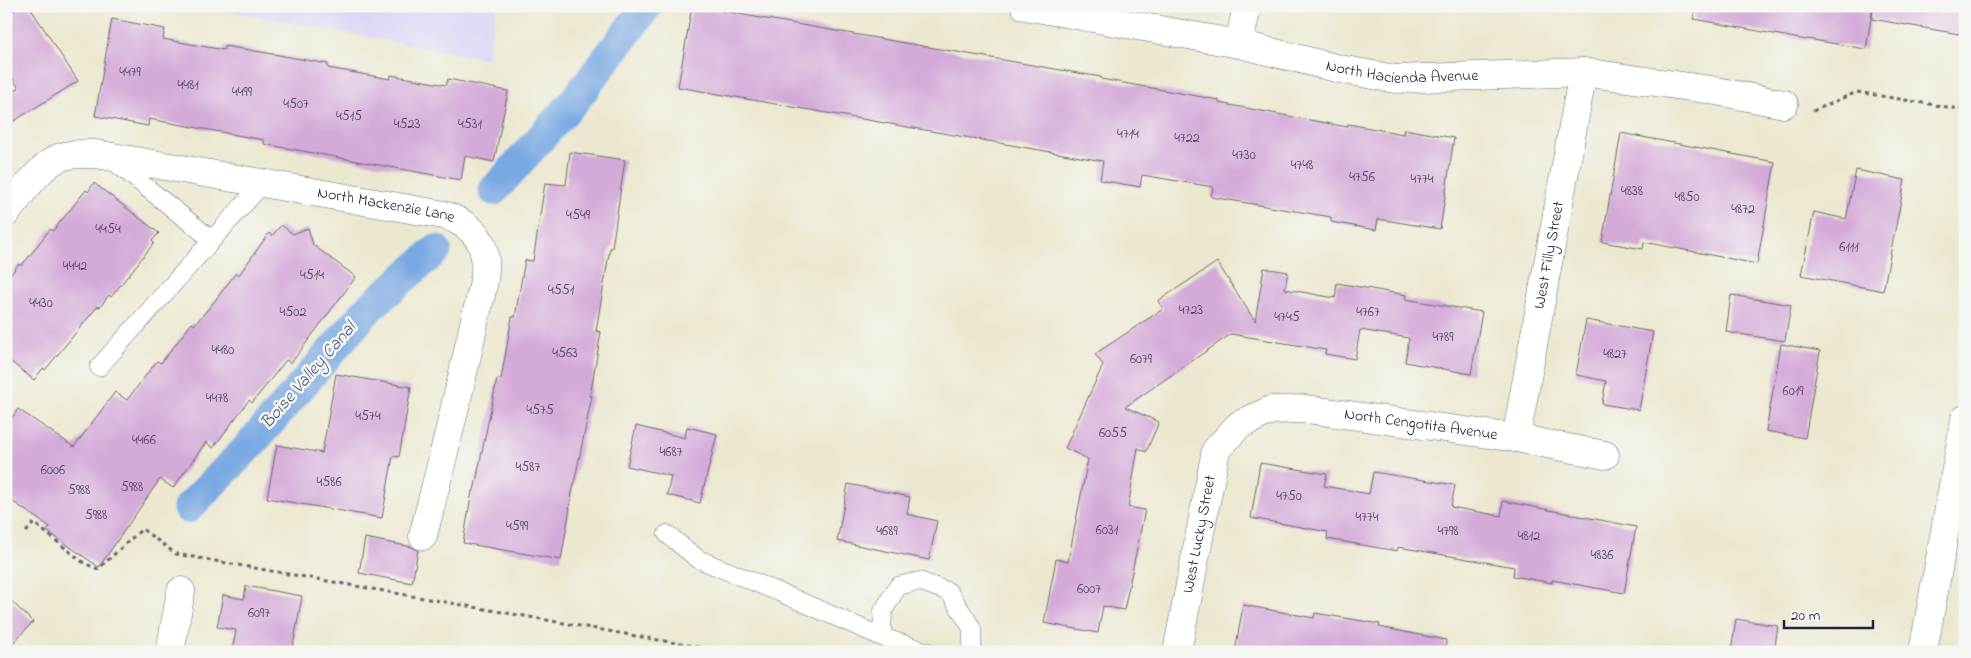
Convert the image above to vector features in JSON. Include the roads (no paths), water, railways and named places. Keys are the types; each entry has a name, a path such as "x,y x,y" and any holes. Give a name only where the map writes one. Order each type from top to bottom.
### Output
{"street":[{"name":"North Hacienda Avenue","path":"1025,6 1239,44 1340,69 1395,79 1583,72 1711,90 1784,104"},
{"path":"1239,44 1247,6"},
{"name":"West Filly Street","path":"1516,438 1583,72"},
{"name":"North Mackenzie Lane","path":"6,213 45,167 61,157 80,154 109,157 444,215 460,220 474,231 483,248 486,267 424,536"},
{"name":"North Cengotita Avenue","path":"1239,425 1271,410 1306,409 1516,438 1605,455"},
{"path":"1923,652 1965,419"},
{"name":"West Lucky Street","path":"1177,652 1216,450 1239,425"},
{"path":"170,652 181,591"}],"lane":[{"path":"109,157 212,240"},
{"path":"99,367 262,184"},
{"path":"667,534 698,560 781,593 882,637 928,652"},
{"path":"882,637 883,611 898,586 919,581 949,592 972,628 972,652"}],"waterway":[{"name":"Boise Valley Canal","path":"494,190 575,100 647,6"},
{"name":"Boise Valley Canal","path":"188,508 250,445 369,308 436,250"}]}
